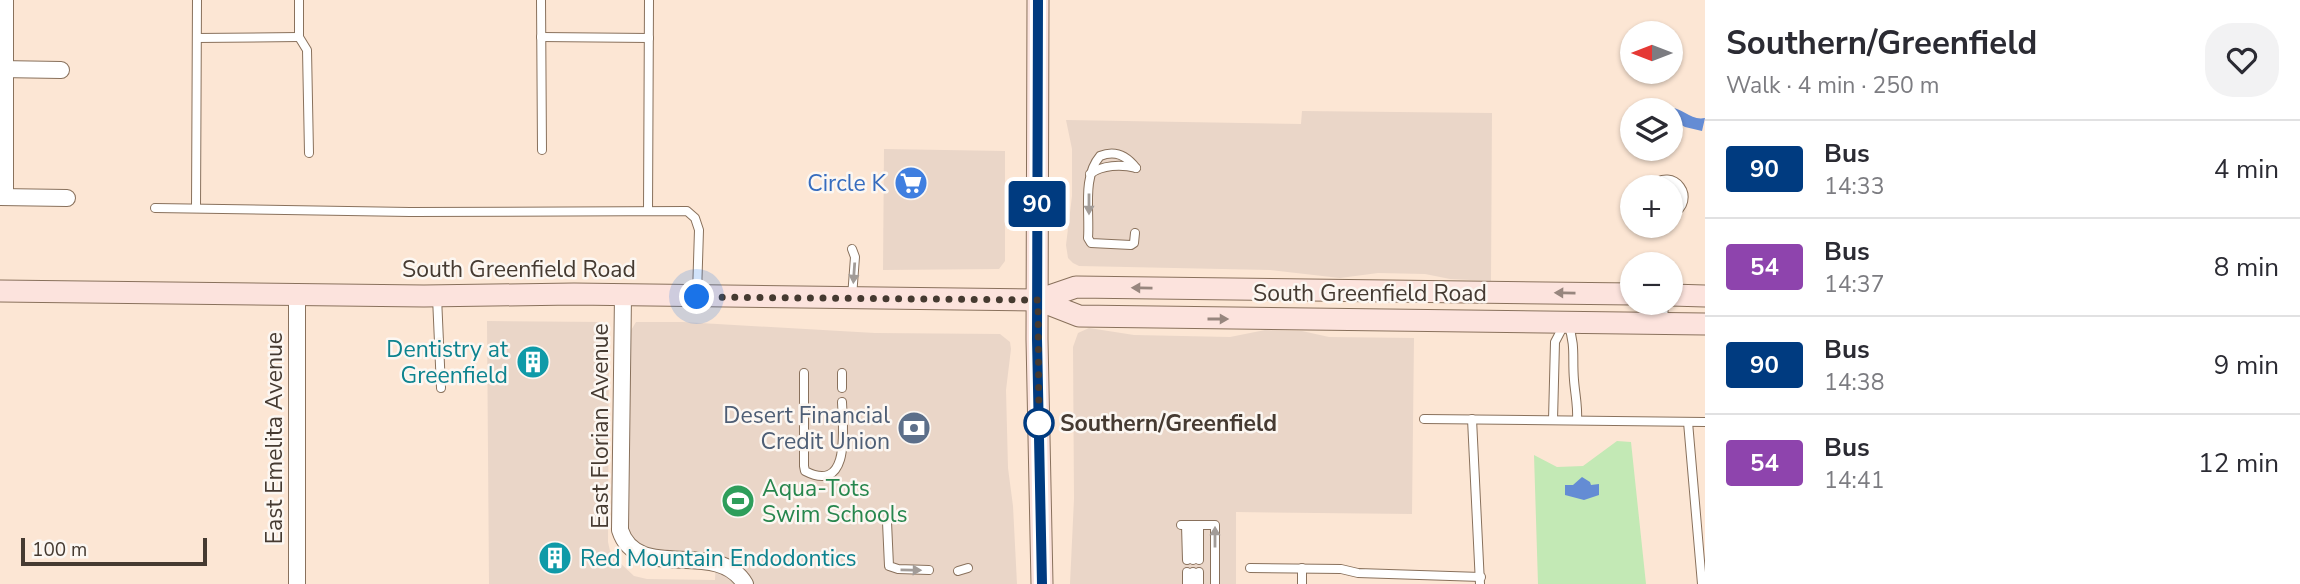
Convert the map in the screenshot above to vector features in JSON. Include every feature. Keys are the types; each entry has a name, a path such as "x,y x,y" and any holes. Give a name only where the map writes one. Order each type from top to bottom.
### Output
{"main road":[{"path":"1038,0 1042,584"},
{"name":"South Greenfield Road","path":"1038,300 1076,286 1620,294"},
{"path":"1250,319 1271,306 1354,302 1365,296 1367,290"},
{"name":"South Greenfield Road","path":"0,291 1038,300 1079,316 1250,319 1567,321 1639,315"},
{"path":"1383,320 1387,310 1401,305 1490,304 1525,292"},
{"path":"1683,295 1705,296"},
{"name":"South Greenfield Road","path":"1671,315 1705,324"}],"street":[{"path":"5,0 3,197 67,198"},
{"path":"3,69 61,70"},
{"name":"East Emelita Avenue","path":"297,293 297,584"},
{"name":"East Florian Avenue","path":"623,295 620,530 624,547 637,562 651,569 726,568 740,575 745,584"}],"lane":[{"path":"197,0 197,208"},
{"path":"299,0 299,37 307,50 309,153"},
{"path":"541,0 542,150"},
{"path":"648,211 649,0"},
{"path":"197,38 299,37"},
{"path":"541,37 649,38"},
{"path":"1090,174 1106,167 1136,168 1129,159 1116,153 1100,156 1093,164 1090,174 1089,241 1100,246 1131,246 1135,233"},
{"path":"155,208 410,212 687,211 695,218 698,230 697,297"},
{"path":"852,249 855,257 852,297"},
{"path":"437,295 441,388"},
{"path":"1553,420 1555,342 1567,321"},
{"path":"1567,321 1574,343 1577,420"},
{"path":"804,373 804,466 805,471 819,477 835,472 838,468 844,439 842,402"},
{"path":"842,373 842,388"},
{"path":"1424,419 1705,422"},
{"path":"1250,568 1341,569 1358,573 1480,580 1472,419"},
{"path":"1688,422 1702,584"},
{"path":"887,522 889,566 929,570"},
{"path":"1190,525 1193,560 1190,525"},
{"path":"1190,525 1215,525 1216,584"},
{"path":"958,571 968,568"},
{"path":"1302,568 1302,584"},
{"path":"1187,584 1193,572"},
{"path":"1193,572 1194,584"},
{"path":"1193,572 1199,584"}],"shaded area":[{"path":"1302,111 1492,113 1491,281 1450,279 1425,274 1378,273 1340,278 1270,270 1079,266 1068,258 1066,245 1072,196 1072,149 1066,120 1301,124"},
{"path":"884,149 1005,151 1005,261 999,269 883,270"},
{"path":"487,321 603,322 609,325 608,542 610,551 618,561 634,576 647,579 715,580 716,559 649,558 629,539 630,332 636,322 683,322 875,333 1000,334 1010,342 1011,349 1006,390 1008,468 1017,584 489,584"},
{"path":"1089,328 1134,335 1230,337 1265,330 1302,331 1329,337 1414,338 1412,514 1236,512 1236,584 1070,584 1074,499 1073,347 1078,333"}],"green space":[{"path":"1617,441 1631,442 1646,584 1538,584 1534,455 1557,467 1583,466"}],"water":[{"path":"1683,112 1695,118 1705,118 1702,131 1685,127"},
{"path":"1582,477 1591,485 1599,484 1599,495 1584,500 1565,495 1565,485 1573,485"}],"bus line":[{"name":"90","path":"1038,0 1037,339 1042,584"}],"place":[{"name":"Circle K","path":"911,183"},
{"name":"Dentistry at Greenfield","path":"533,362"},
{"name":"Southern/Greenfield","path":"1039,423"},
{"name":"Desert Financial Credit Union","path":"914,428"},
{"name":"Aqua-Tots Swim Schools","path":"738,501"},
{"name":"Red Mountain Endodontics","path":"555,558"}],"route":[{"path":"697,297 1038,300 1039,423"}]}
